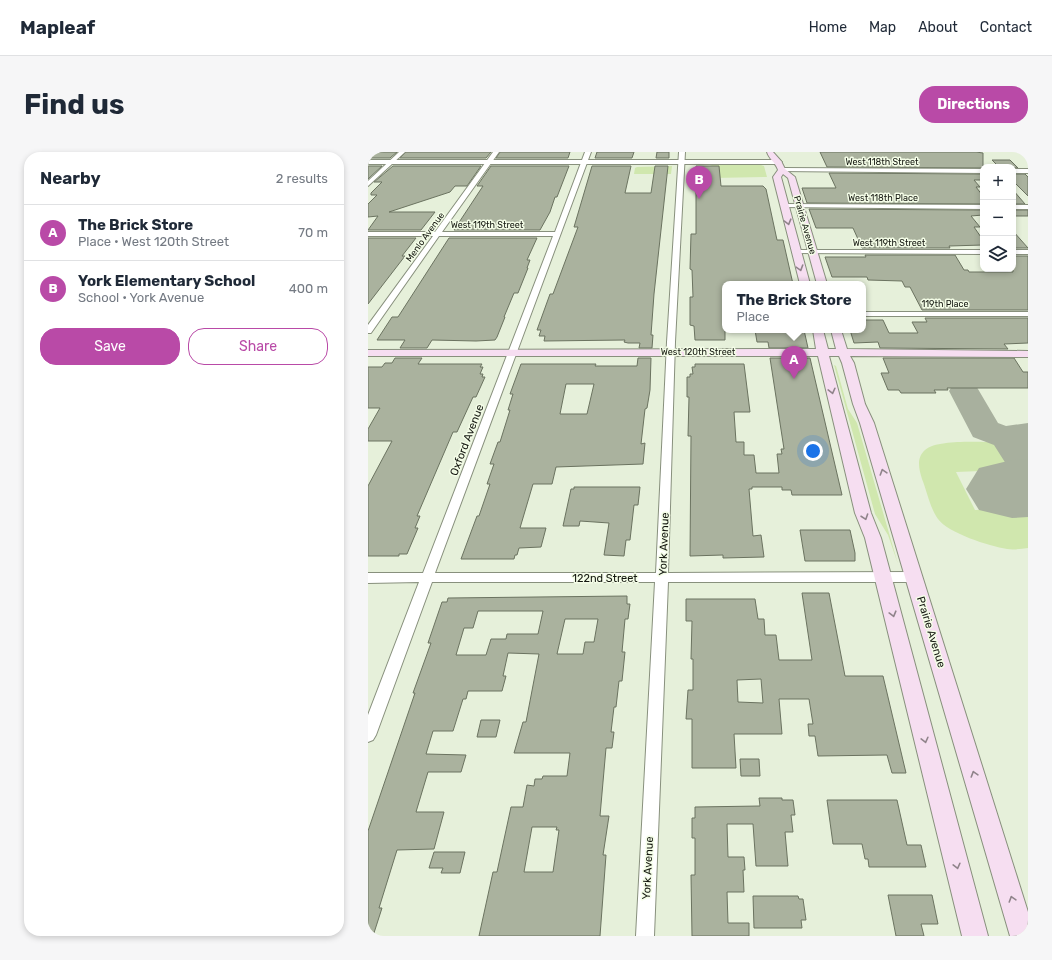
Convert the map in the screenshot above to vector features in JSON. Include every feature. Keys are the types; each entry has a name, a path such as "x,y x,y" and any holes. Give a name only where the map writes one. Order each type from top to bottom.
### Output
{"main road":[{"name":"Prairie Avenue","path":"770,152 780,166 791,177 821,281"},
{"name":"Prairie Avenue","path":"784,155 776,177 804,281"},
{"path":"819,333 863,513 873,538 975,936"},
{"name":"Prairie Avenue","path":"837,333 843,353 848,363 859,404 867,423 915,577 1023,936"},
{"name":"West 120th Street","path":"368,353 671,352 1028,354"}],"street":[{"path":"368,184 402,152"},
{"name":"Menlo Avenue","path":"368,331 496,152"},
{"name":"West 118th Street","path":"368,162 489,162 586,157 682,157 780,166 980,170"},
{"name":"Oxford Avenue","path":"368,735 586,157"},
{"name":"York Avenue","path":"645,936 671,352 682,157"},
{"path":"1016,170 1028,170"},
{"name":"West 118th Place","path":"784,206 980,207"},
{"path":"1016,207 1028,207"},
{"name":"West 119th Street","path":"368,234 558,234"},
{"name":"West 119th Street","path":"795,252 980,252"},
{"path":"1016,252 1028,252"},
{"name":"119th Place","path":"866,314 1028,314"},
{"name":"122nd Street","path":"368,578 915,577"}],"green space":[{"path":"761,165 764,166 767,177 713,178 710,177 710,166"},
{"path":"672,166 671,174 634,174 635,168 637,167"},
{"path":"834,365 836,366 848,409 857,423 898,564 888,535 875,514"},
{"path":"988,442 996,444 1002,449 1011,462 1011,468 1006,470 956,472 975,510 1028,509 1028,548 1007,549 980,542 959,534 938,519 931,505 919,468 919,460 922,453 930,447 946,443"}],"building":[{"path":"377,152 397,152 390,158 370,158"},
{"path":"406,152 491,152 486,158 400,158"},
{"path":"500,152 570,152 568,158 496,158"},
{"path":"597,152 634,152 632,158 595,158"},
{"path":"657,152 669,152 669,158 656,158"},
{"path":"820,152 983,153 983,164 980,164 980,168 827,167"},
{"path":"992,160 1010,160 1014,164 996,164"},
{"path":"368,166 382,166 368,179"},
{"path":"393,166 481,166 467,186 455,186 450,192 389,212 435,212 421,230 368,230 378,216 368,217 368,204 377,195 371,195 371,193 382,182 374,182"},
{"path":"491,166 569,166 557,197 555,197 550,212 540,230 454,230 483,186 477,186"},
{"path":"592,166 631,166 625,193 651,193 655,166 668,166 654,294 651,335 653,335 652,348 639,348 640,343 628,343 624,342 625,340 544,341 545,336 539,336 541,330 537,330 550,294 553,294 578,227 574,227"},
{"path":"696,166 719,166 721,186 763,186 766,189 777,240 783,240 792,281 722,281 722,333 725,333 725,340 695,340 694,326 690,325 690,297 693,297 692,270 690,269 691,234 696,234"},
{"path":"829,173 980,174 980,180 974,180 980,187 976,187 980,192 980,204 807,203 802,188 836,188"},
{"path":"1016,174 1025,174 1028,177 1028,196 1016,184"},
{"path":"1016,194 1025,204 1016,204"},
{"path":"809,209 980,210 980,215 971,216 980,227 974,227 980,236 980,245 949,246 950,248 862,248 853,228 816,228"},
{"path":"1016,210 1028,210 1028,216 1016,216"},
{"path":"1016,234 1028,248 1016,248"},
{"path":"368,238 416,238 402,256 405,256 368,304"},
{"path":"449,238 537,238 527,260 530,260 528,268 518,293 514,293 495,340 432,340 427,348 400,348 405,340 377,340 392,317 398,317"},
{"path":"865,255 955,255 964,270 968,270 969,272 1016,272 1016,256 1028,256 1028,310 922,310 910,287 905,287 902,281 868,280 867,277 832,277 825,257 866,257"},
{"path":"925,318 1028,318 1028,343 1004,344 1008,349 880,348 878,342 854,343 851,333 866,333 866,320 883,320 889,333 918,333 912,322 927,322"},
{"path":"756,333 805,333 808,348 769,348 768,342 757,342"},
{"path":"395,358 422,358 418,364 482,364 480,367 483,367 480,374 483,374 482,377 485,377 476,397 473,397 457,432 453,432 417,516 420,516 415,528 418,528 407,554 399,554 399,556 368,556 368,486 392,441 368,441 368,429 380,408 368,408 368,367 382,367 385,363 392,363"},
{"path":"638,358 651,358 650,390 647,408 645,409 641,444 645,443 643,464 556,467 552,484 533,484 520,528 546,528 541,547 519,548 514,559 461,559 477,516 479,516 490,484 487,484 494,464 490,464 498,442 500,442 510,410 508,410 513,394 510,394 521,364 596,364 595,366 637,366","holes":["566,384 594,384 587,414 560,414"]},
{"path":"770,358 810,358 842,495 792,495 791,490 782,490 782,487 752,487 752,489 749,489 753,536 761,535 764,557 723,558 723,555 690,556 691,436 688,436 689,397 687,397 687,377 690,377 690,374 693,374 692,367 695,367 695,364 744,364 750,412 734,412 736,442 744,442 744,455 754,455 756,473 779,473 777,454 782,454 781,449 784,449"},
{"path":"883,358 1014,358 1023,372 1028,372 1028,388 947,388 948,390 934,390 936,393 901,393 899,390 888,390 881,373 889,373"},
{"path":"574,487 640,487 638,505 634,505 630,540 626,540 624,556 604,555 609,523 580,521 579,526 563,526 571,489 574,489"},
{"path":"800,530 850,530 855,553 855,561 805,561"},
{"path":"802,593 829,593 845,676 883,676 906,773 892,773 887,755 818,756 815,736 809,736 808,724 813,724 809,699 779,699 782,734 734,734 736,768 692,768 692,719 686,719 688,690 693,690 693,659 691,659 692,621 686,621 686,599 755,599 758,619 764,619 765,635 776,635 779,660 812,660","holes":["761,679 763,703 738,702 737,680"]},
{"path":"627,596 627,604 630,604 628,619 625,619 622,652 625,652 622,681 619,681 616,707 614,707 611,732 614,732 612,748 606,748 600,816 609,816 603,855 606,855 600,936 479,936 493,872 497,872 511,807 523,807 527,785 534,786 535,779 542,779 543,776 567,776 570,753 514,753 523,722 526,722 539,654 508,653 503,676 506,676 502,691 468,691 466,699 463,699 453,731 433,731 426,754 466,755 461,772 428,772 416,812 444,812 434,849 397,850 379,908 382,908 373,936 368,936 368,831 415,693 413,693 431,643 428,643 442,602 447,602 448,598","holes":["478,611 543,611 538,634 507,634 506,639 491,639 486,655 456,655 464,628 473,628","565,619 598,619 594,642 585,642 583,654 557,654","532,827 557,827 556,830 559,830 553,872 524,872"]},
{"path":"481,720 500,720 496,737 477,737"},
{"path":"740,759 759,759 760,776 741,776"},
{"path":"759,798 782,798 782,800 793,800 795,815 791,815 793,832 785,832 788,866 756,866 753,824 727,824 728,857 744,857 745,870 743,870 744,892 727,892 728,923 749,923 749,936 692,936 691,875 695,875 695,838 692,838 692,818 695,818 695,807 760,806"},
{"path":"827,800 897,800 907,845 921,845 926,867 869,867 868,859 865,859 862,844 833,844"},
{"path":"434,852 465,852 460,873 441,873 443,868 429,868"},
{"path":"888,895 932,895 938,924 921,924 924,936 896,936"},
{"path":"753,896 798,896 799,899 803,899 806,920 801,920 802,928 754,928"}],"taxiway":[{"path":"964,391 985,430 1006,438 1010,442"},
{"path":"1010,442 1012,435 1026,433"},
{"path":"1010,442 1028,470"}],"runway":[{"path":"1012,489 1028,488"}],"place":[{"name":"York Elementary School","path":"699,199"},
{"name":"The Brick Store","path":"794,379"}]}
